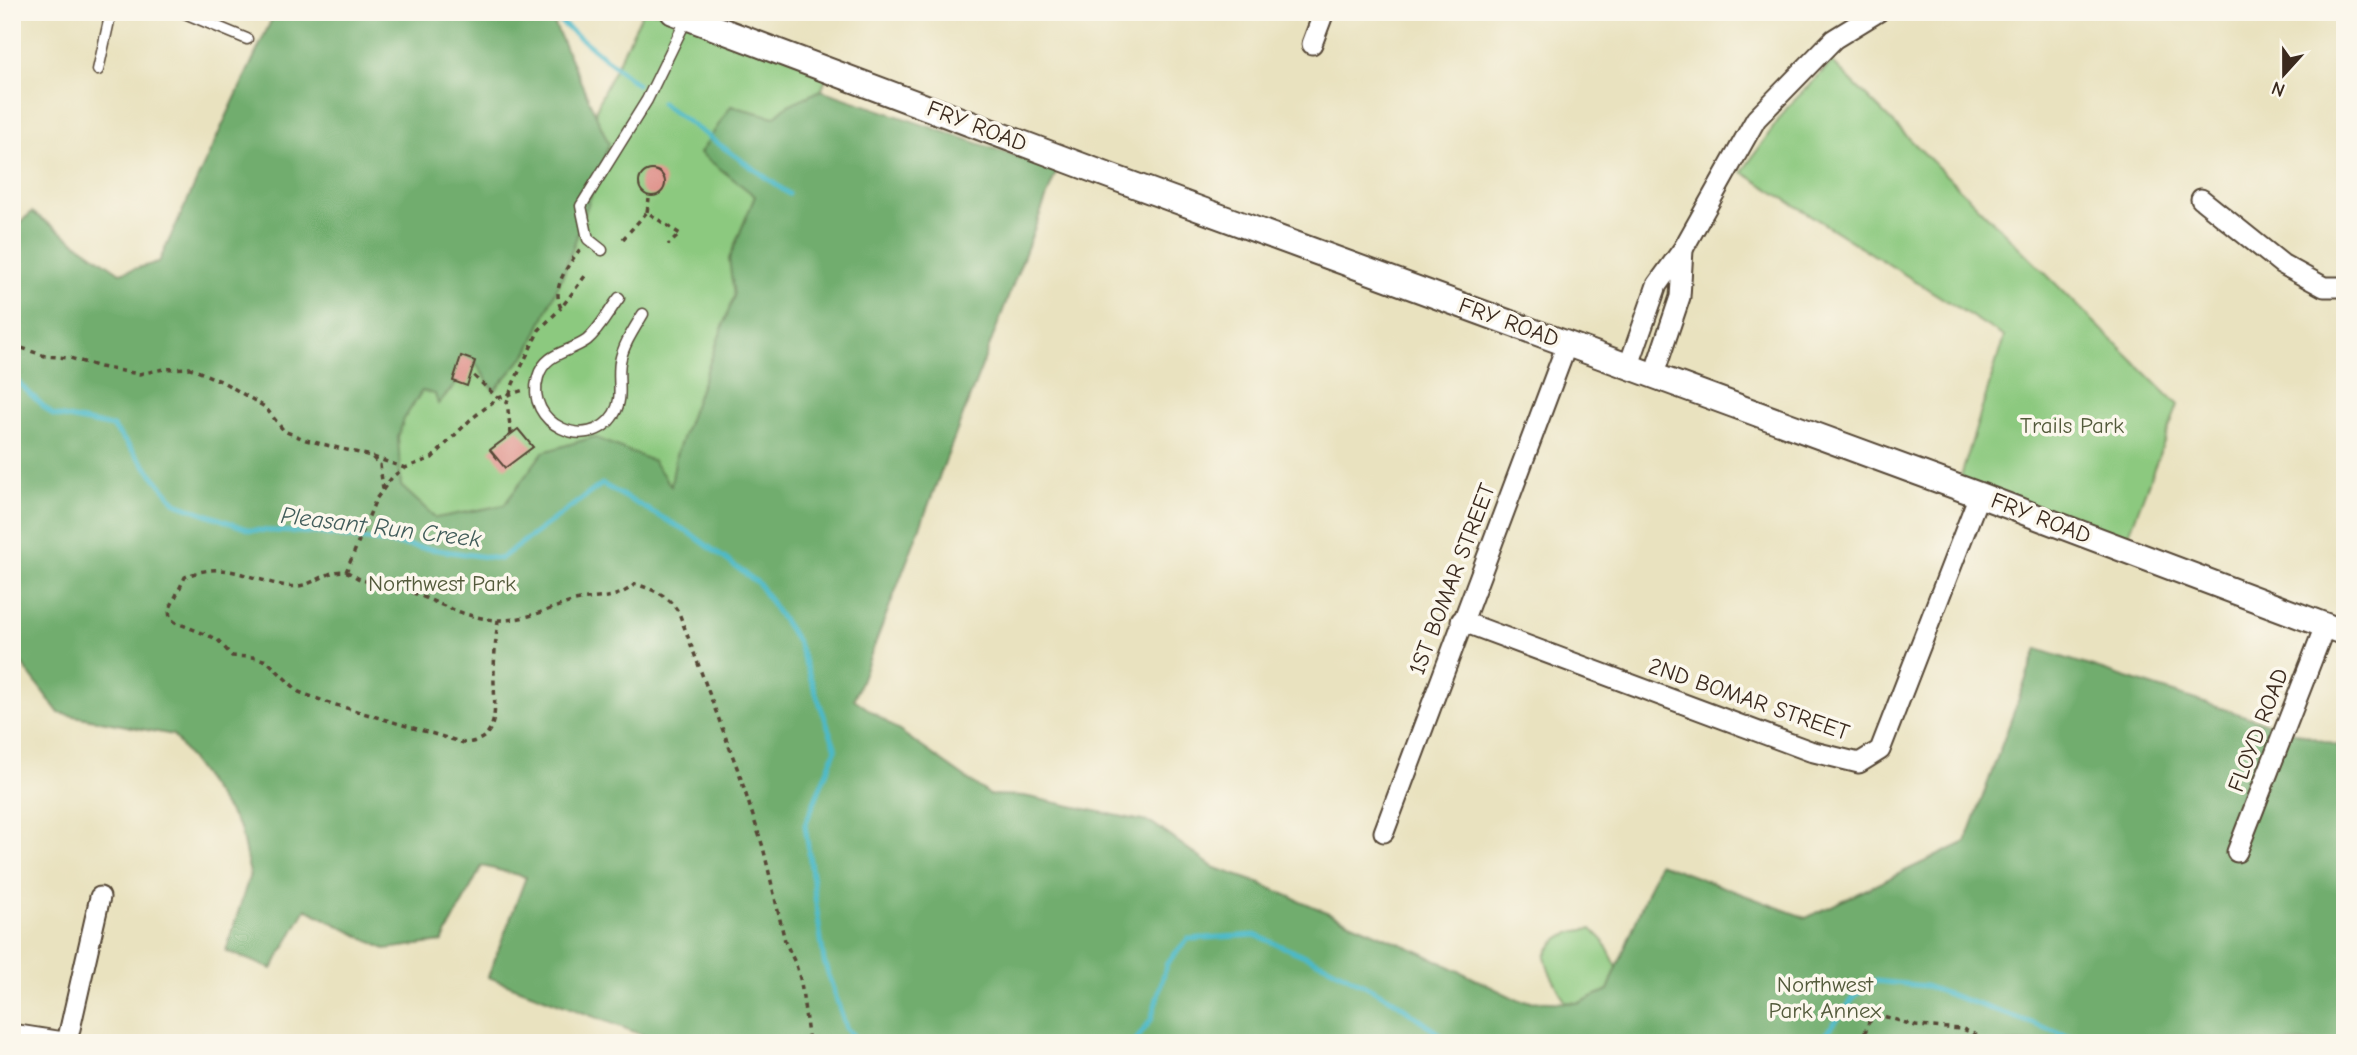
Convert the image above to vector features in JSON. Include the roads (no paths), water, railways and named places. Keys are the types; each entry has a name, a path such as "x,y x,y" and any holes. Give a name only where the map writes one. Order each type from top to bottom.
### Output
{"street":[{"path":"1311,44 1324,12"},
{"path":"1629,365 1657,285 1683,249 1756,119 1834,39 1878,12"},
{"name":"FRY ROAD","path":"692,16 2335,629"},
{"path":"2201,198 2282,264 2324,287 2345,287"},
{"path":"1654,374 1680,297 1683,249"},
{"name":"1ST BOMAR STREET","path":"1384,832 1567,344"},
{"name":"2ND BOMAR STREET","path":"1461,621 1810,751 1859,763 1880,750 1979,495"},
{"name":"FLOYD ROAD","path":"2237,852 2335,629"},
{"path":"12,1034 69,1042 100,897"}],"lane":[{"path":"98,70 111,12"},
{"path":"183,12 247,39"},
{"path":"603,250 588,239 580,206 647,100 692,16"},
{"path":"619,298 595,332 545,363 536,397 545,418 562,429 583,433 603,428 615,413 621,394 620,360 629,337 643,314"}],"waterway":[{"path":"548,12 637,84"},
{"path":"661,103 789,194"},
{"name":"Pleasant Run Creek","path":"12,377 53,415 113,427 176,503 250,530 320,533 500,559 602,484 690,533 758,583 798,643 836,749 805,825 824,961 846,1028 860,1043"},
{"name":"Pleasant Run Creek","path":"1134,1043 1151,1020 1167,963 1188,939 1255,935 1326,965 1395,1001 1451,1043"},
{"name":"Pleasant Run Creek","path":"1819,1043 1856,995 1875,981 1925,986 2089,1043"},
{"name":"Pleasant Run Creek","path":"1562,1043 1574,1040 1581,1043"}],"park label":[{"name":"Trails Park","path":"2072,425"},
{"name":"Northwest Park","path":"442,583"},
{"name":"Northwest Park Annex","path":"1825,997"}]}
